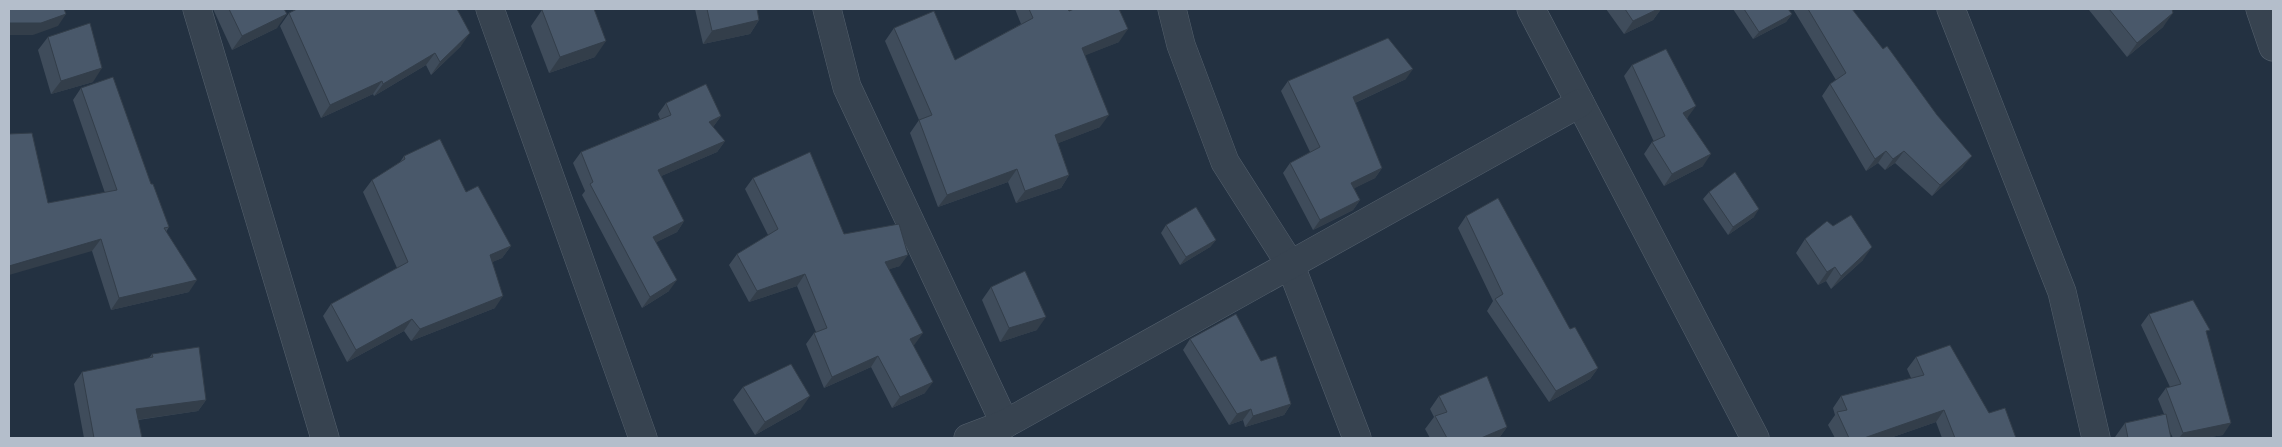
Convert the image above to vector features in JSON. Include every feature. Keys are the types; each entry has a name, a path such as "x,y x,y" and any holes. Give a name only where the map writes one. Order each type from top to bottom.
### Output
{"street":[{"path":"197,9 325,438"},
{"path":"490,9 643,438"},
{"path":"827,9 847,87 1005,424"},
{"path":"1172,9 1181,45 1225,162 1290,264 1357,438"},
{"path":"1531,9 1755,438"},
{"path":"1950,9 2062,292 2096,438"},
{"path":"2260,9 2273,47"},
{"path":"968,438 1005,424 1580,103"}],"building":[{"path":"9,9 64,9 66,14 41,23 9,23"},
{"path":"229,9 284,9 287,14 242,36"},
{"path":"297,9 457,9 470,33 440,62 435,53 383,84 382,81 330,105 289,13"},
{"path":"594,9 606,41 560,57 542,10"},
{"path":"707,9 757,9 759,20 712,31"},
{"path":"1029,9 1068,9 1069,11 1074,9 1119,9 1128,29 1082,48 1109,115 1055,135 1069,175 1025,191 1017,169 947,195 919,120 932,115 894,28 934,11 955,60 1033,18"},
{"path":"1625,9 1658,9 1633,21"},
{"path":"1744,9 1788,9 1792,14 1759,32"},
{"path":"1808,9 1852,9 1883,49 1887,46 1937,115 1972,156 1940,185 1904,151 1893,159 1886,151 1875,159 1830,84 1846,73"},
{"path":"2109,9 2172,9 2173,13 2137,43"},
{"path":"90,23 102,68 61,81 48,37"},
{"path":"1388,38 1413,69 1353,97 1382,168 1351,183 1360,200 1320,220 1290,163 1320,147 1288,81"},
{"path":"1666,49 1696,106 1683,113 1711,154 1672,174 1652,142 1665,136 1632,65"},
{"path":"113,77 151,184 153,184 169,227 164,228 197,280 119,298 101,239 9,266 9,134 32,133 48,203 117,190 81,88"},
{"path":"706,84 721,116 709,122 725,141 658,170 684,221 653,237 677,280 650,297 590,184 593,182 581,152 671,115 666,103"},
{"path":"440,139 466,192 478,186 511,246 490,255 503,296 420,329 412,319 356,350 331,304 408,262 372,180 405,159 404,156"},
{"path":"810,152 844,234 899,224 908,255 885,262 923,333 910,339 933,382 900,397 878,356 832,377 814,333 827,328 805,274 757,291 737,254 778,229 753,178"},
{"path":"1735,172 1759,209 1733,227 1709,192"},
{"path":"1498,198 1570,329 1575,327 1598,368 1556,391 1495,299 1503,294 1466,216"},
{"path":"1196,207 1216,240 1186,257 1166,225"},
{"path":"1851,215 1872,247 1841,276 1835,267 1827,272 1805,239 1827,221 1833,226"},
{"path":"1025,271 1046,317 1009,328 991,287"},
{"path":"2193,300 2210,330 2206,331 2231,423 2183,433 2166,388 2181,384 2149,314"},
{"path":"1236,314 1261,361 1276,356 1291,404 1253,416 1251,409 1237,414 1190,339"},
{"path":"1950,345 1989,413 2005,408 2016,438 1955,438 1944,410 1864,438 1849,438 1837,412 1847,410 1841,396 1924,375 1916,357"},
{"path":"199,347 206,400 136,409 142,438 94,438 82,372 153,357 152,354"},
{"path":"791,364 810,396 765,422 743,387"},
{"path":"1487,376 1507,427 1481,438 1447,438 1435,416 1447,412 1439,396"},
{"path":"2166,414 2171,438 2128,438 2125,423"}]}
